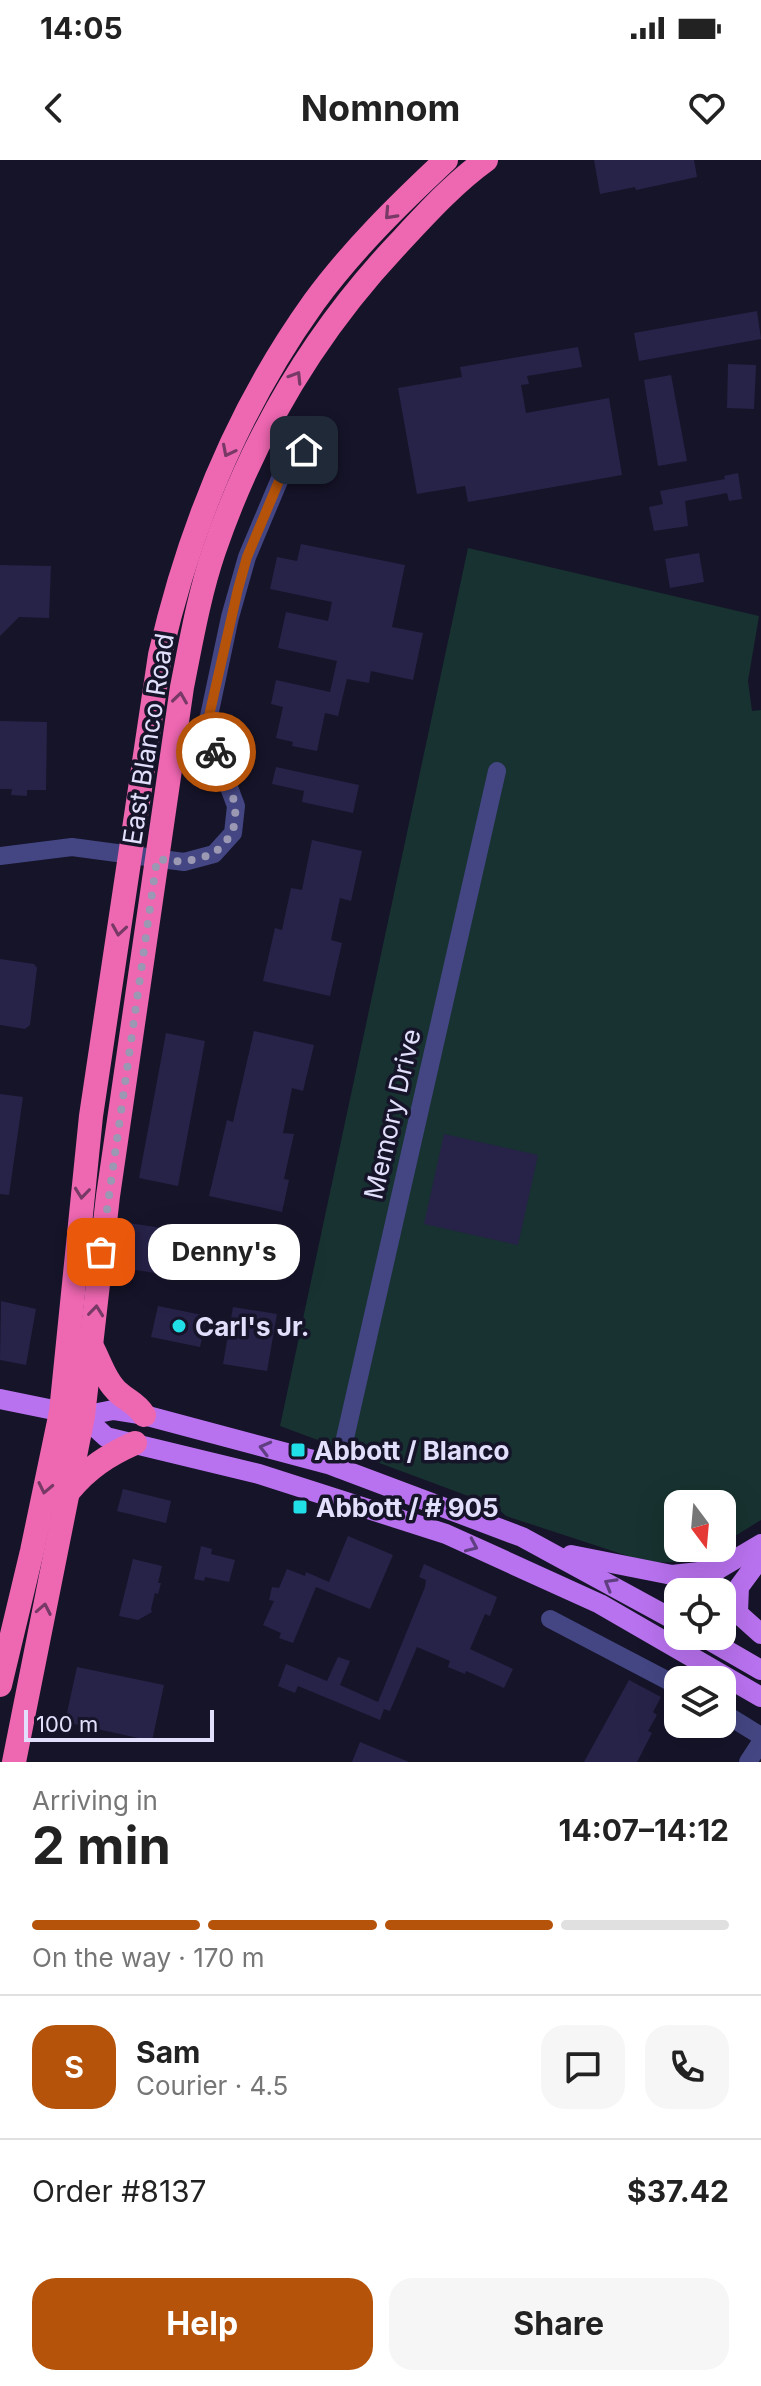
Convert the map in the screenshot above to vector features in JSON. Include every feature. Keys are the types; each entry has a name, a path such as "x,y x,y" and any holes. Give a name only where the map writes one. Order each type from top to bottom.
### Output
{"highway":[{"name":"East Blanco Road","path":"72,1414 91,1116 160,655 186,555 220,466 270,368 315,301 352,256 446,160"},
{"name":"East Blanco Road","path":"72,1414 92,1347 108,1196 182,687 197,610 214,552 244,474 276,409 319,341 366,277 424,216 486,160"},
{"path":"92,1347 110,1382 144,1415"},
{"path":"14,1762 69,1491 72,1414"},
{"path":"0,1685 32,1551 72,1414"},
{"path":"69,1491 86,1470 111,1453 135,1443"}],"main road":[{"path":"0,1399 72,1414 113,1410 144,1415 328,1464 522,1537 553,1551 664,1615"},
{"path":"72,1414 106,1437 284,1481 446,1534 600,1604 664,1641"},
{"path":"717,1578 761,1544"},
{"path":"553,1551 683,1578"},
{"path":"736,1593 745,1576 761,1557"},
{"path":"736,1611 761,1634"},
{"path":"680,1650 761,1697"},
{"path":"726,1650 761,1670"}],"street":[{"path":"0,856 72,847 184,862 214,854 233,833 236,806 212,742 209,716 230,617 247,557 284,469 304,450"},
{"name":"Memory Drive","path":"338,1469 497,771"},
{"path":"550,1619 664,1679"},
{"path":"736,1722 761,1739 748,1762"}],"green space":[{"path":"468,548 759,616 748,681 752,711 761,710 761,1520 736,1535 736,1490 664,1490 664,1562 640,1560 506,1516 495,1506 280,1426"}],"building":[{"path":"594,160 694,160 697,177 600,194"},
{"path":"757,311 761,339 639,361 634,333"},
{"path":"578,347 582,367 527,376 529,384 521,385 526,413 609,398 622,475 468,502 465,486 417,494 398,388 462,377 460,367"},
{"path":"728,364 756,365 754,409 727,408"},
{"path":"671,375 687,461 658,466 644,380"},
{"path":"738,473 742,499 729,501 727,493 685,501 688,526 654,531 649,507 663,504 660,491 725,479 724,476"},
{"path":"301,544 405,565 392,627 423,633 413,680 371,671 369,683 347,679 338,716 325,713 317,751 292,746 293,742 276,738 283,707 271,704 276,680 330,692 337,661 278,648 286,612 328,621 332,602 270,589 277,557 297,561"},
{"path":"699,553 704,582 670,588 665,559"},
{"path":"0,565 51,566 49,618 19,617 0,636"},
{"path":"0,721 47,722 46,790 27,790 27,796 11,795 12,789 0,789"},
{"path":"276,767 359,785 353,813 302,802 304,791 272,784"},
{"path":"312,840 362,851 351,901 340,898 331,940 342,943 330,996 263,981 275,928 282,930 291,888 302,890"},
{"path":"0,959 34,964 37,968 30,1025 25,1029 0,1025"},
{"path":"254,1031 314,1045 303,1091 292,1088 283,1133 294,1134 284,1179 289,1180 282,1212 209,1196 227,1120 233,1122"},
{"path":"166,1033 205,1041 178,1186 139,1178"},
{"path":"0,1094 23,1097 9,1195 0,1194"},
{"path":"444,1134 538,1155 518,1245 424,1224"},
{"path":"129,1223 162,1228 155,1273 122,1268"},
{"path":"1,1301 36,1309 26,1365 0,1360"},
{"name":"Carl's Jr.","path":"158,1306 207,1316 200,1347 151,1337"},
{"path":"233,1307 277,1314 267,1371 223,1364"},
{"path":"123,1489 171,1501 166,1523 117,1511"},
{"path":"348,1536 393,1555 370,1609 316,1587 293,1643 279,1638 281,1633 263,1625 274,1601 269,1600 272,1587 279,1588 287,1569 305,1576 306,1572 329,1582"},
{"path":"201,1546 212,1549 211,1554 235,1560 229,1582 205,1577 204,1581 194,1579"},
{"path":"133,1559 162,1566 158,1583 161,1583 158,1594 155,1593 152,1612 138,1620 119,1616"},
{"path":"424,1564 497,1597 490,1616 485,1614 470,1649 513,1669 504,1688 466,1671 465,1674 448,1667 450,1661 417,1647 390,1711 384,1709 380,1720 298,1686 295,1693 278,1686 286,1664 327,1681 338,1657 350,1661 340,1685 378,1702 425,1587 426,1580 419,1577"},
{"path":"77,1667 164,1685 152,1741 65,1722"},
{"path":"629,1680 661,1697 653,1712 657,1715 648,1731 652,1733 637,1762 584,1762"},
{"path":"360,1742 409,1762 352,1762"}],"way so far":[{"path":"101,1252 157,859 184,862 214,854 233,833 236,806 216,752"}],"place":[{"name":"Denny's","path":"101,1252"},
{"name":"Carl's Jr.","path":"179,1326"},
{"name":"Abbott / Blanco","path":"298,1450"},
{"name":"Abbott / # 905","path":"300,1507"}],"route":[{"path":"216,752 209,716 230,617 247,557 286,465 304,450"}]}
